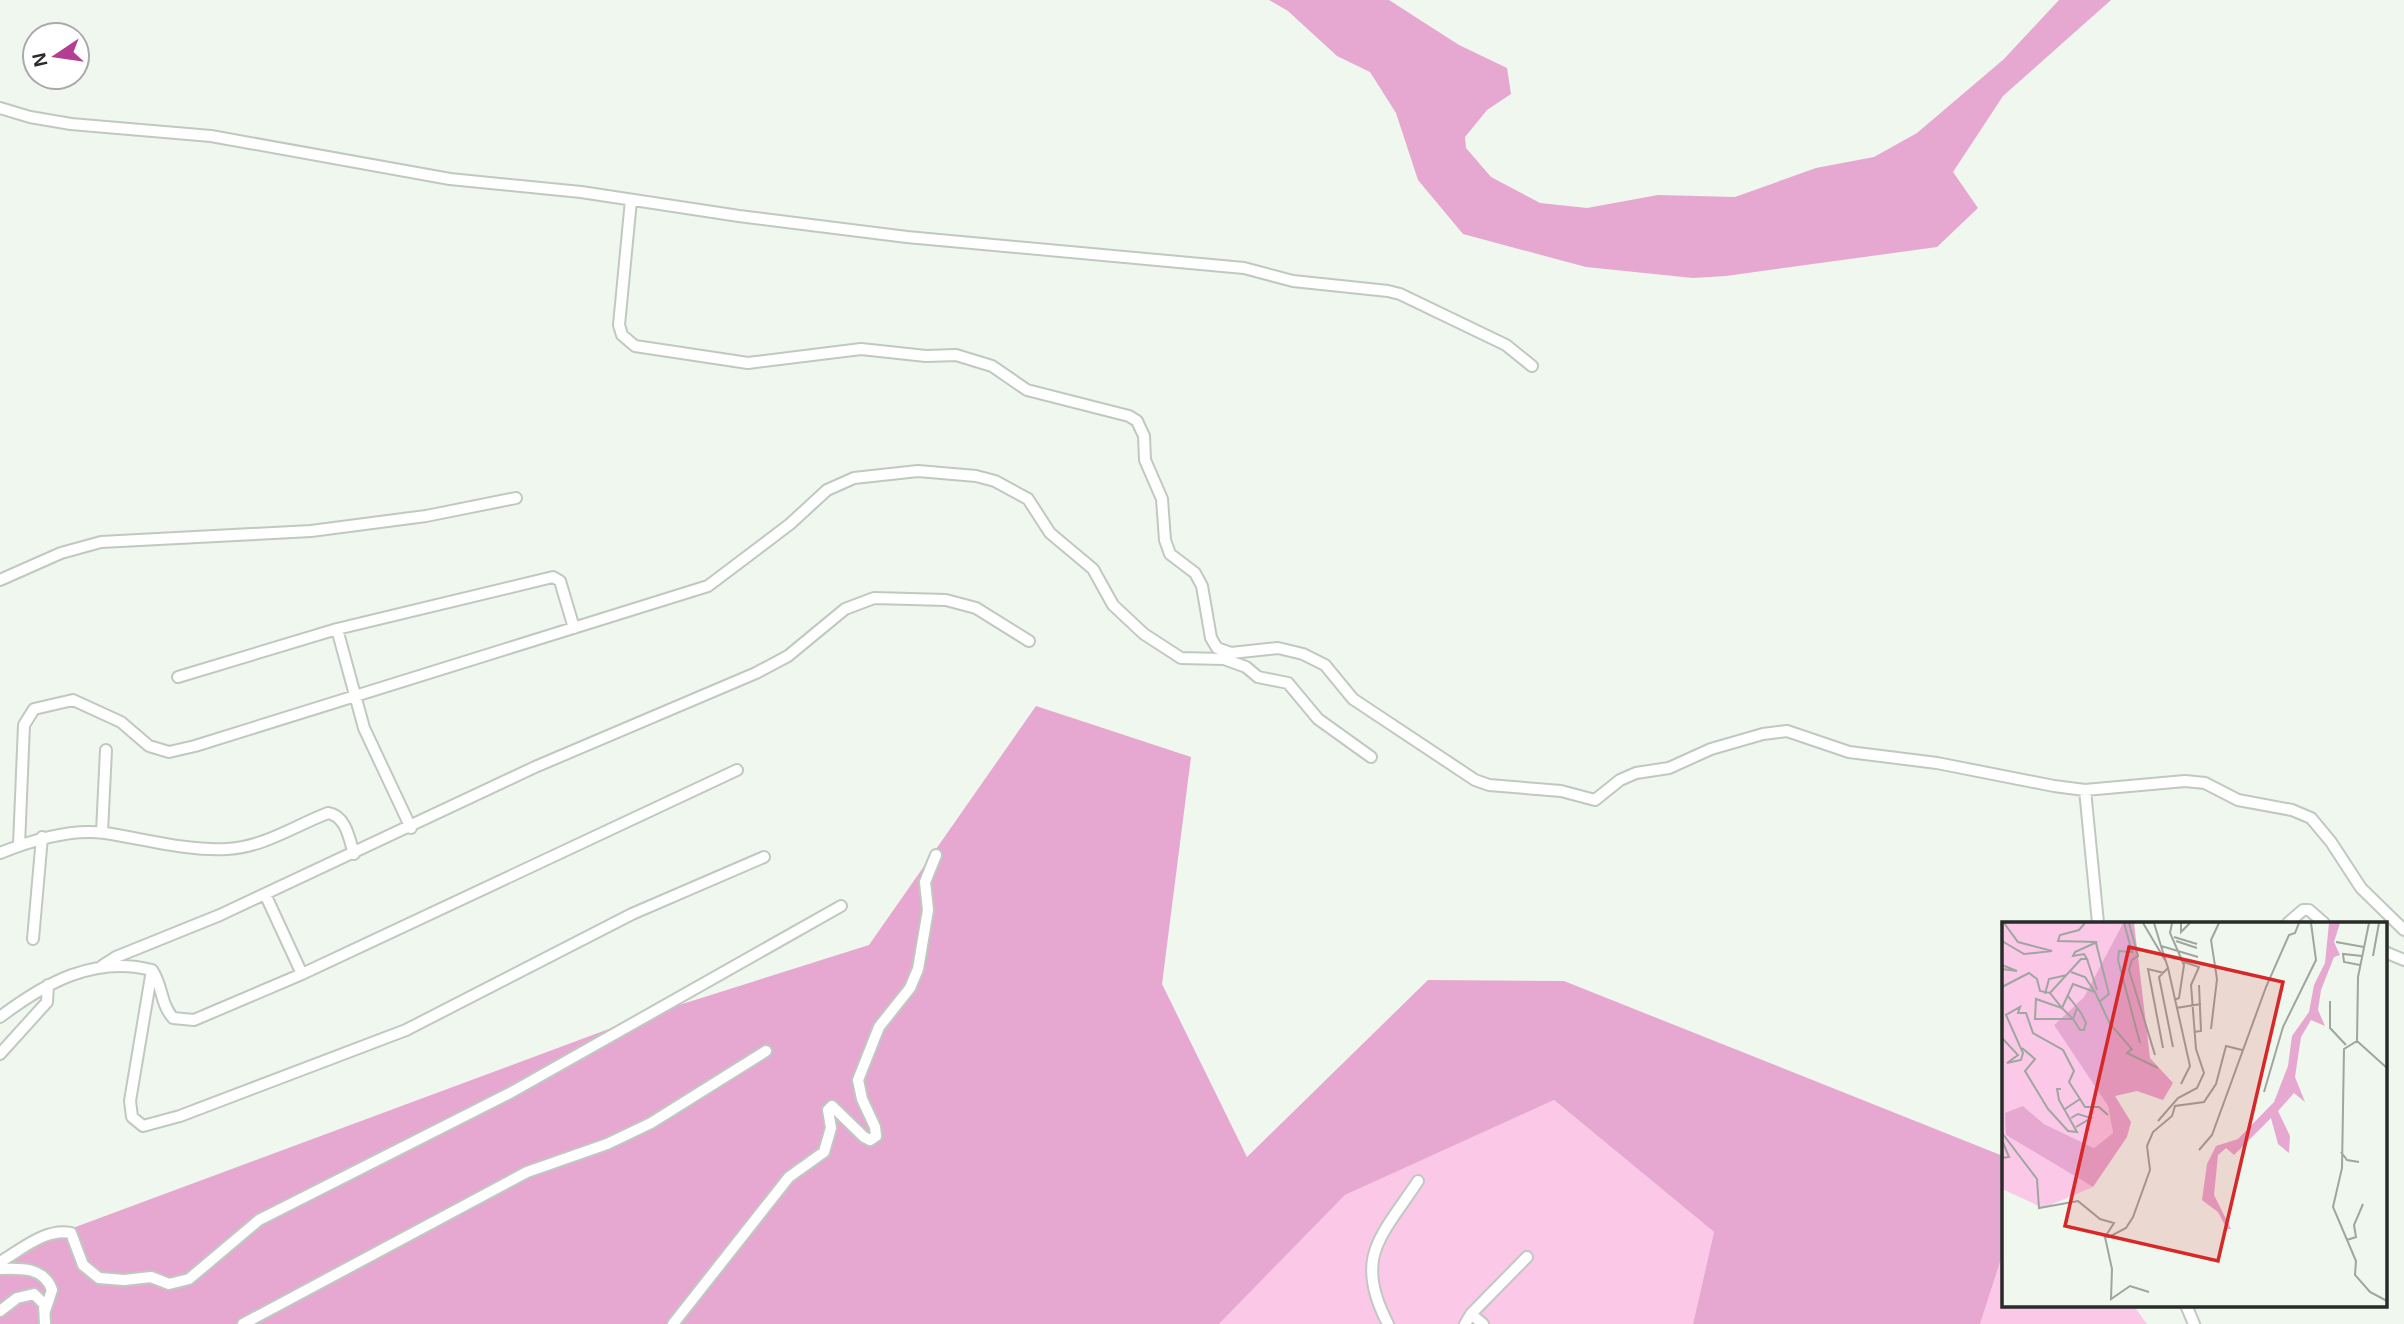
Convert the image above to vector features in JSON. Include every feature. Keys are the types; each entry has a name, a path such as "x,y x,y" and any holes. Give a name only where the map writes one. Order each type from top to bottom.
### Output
{"street":[{"path":"0,108 71,124 211,136 450,178 581,191 907,237 1244,268 1293,281 1388,291 1400,294 1506,345 1532,366"},
{"path":"631,200 619,325 622,335 635,346 748,363 861,349 926,356 956,355 992,366 1027,390 1129,415 1137,421 1143,436 1145,460 1162,499 1165,540 1170,554 1195,573 1202,586 1210,638 1224,659"},
{"path":"19,845 24,725 34,709 73,700 121,722 149,746 169,752 233,735 355,694 708,586 790,524 827,490 854,478 898,472 954,473 995,481 1028,499 1050,533 1093,569 1113,605 1144,634 1171,653 1192,660 1224,659 1246,667 1264,679 1288,682 1318,719 1371,757"},
{"path":"0,580 61,553 101,542 311,531 426,516 516,498"},
{"path":"178,677 337,629 552,577 559,581 574,628"},
{"path":"0,1017 48,985 102,966 116,957 411,828 535,767 766,668 788,656 845,609 860,601 874,598 946,600 976,608 1029,641"},
{"path":"337,629 364,728 411,828"},
{"path":"1217,648 1231,653 1278,648 1303,654 1325,666 1353,699 1475,780 1489,785 1561,792 1595,800 1620,780 1636,773 1669,768 1711,750 1763,734 1787,731 1849,752 1937,763 2085,790 2185,780 2205,783 2253,805 2300,812 2321,829 2370,898 2404,930"},
{"path":"102,832 106,750"},
{"path":"102,966 122,964 152,970 160,982 163,1006 173,1018 194,1020 302,974 737,770"},
{"path":"2085,790 2098,922"},
{"path":"0,853 42,837 102,832 180,846 226,849 262,843 328,813 336,814 342,821 354,854"},
{"path":"33,939 42,837"},
{"path":"673,1324 789,1177 824,1152 831,1128 828,1110 832,1106 864,1137 870,1140 876,1136 858,1080 879,1027 910,988 918,969 929,910 925,882 936,855"},
{"path":"152,970 131,1101 132,1117 144,1126 180,1116 406,1030 632,914 764,857"},
{"path":"265,894 302,974"},
{"path":"0,1262 34,1242 60,1231 71,1233 83,1265 99,1278 124,1280 152,1277 169,1284 178,1284 214,1262 259,1220 510,1093 841,906"},
{"path":"2289,922 2303,910 2309,910 2323,922"},
{"path":"2386,952 2404,960"},
{"path":"0,1054 47,1002 48,985"},
{"path":"243,1324 527,1172 607,1144 651,1123 766,1051"},
{"path":"1388,1324 1371,1284 1374,1247 1418,1181"},
{"path":"1483,1324 1468,1319 1527,1257"},
{"path":"0,1269 29,1270 45,1279 52,1290 46,1311 46,1324"},
{"path":"0,1311 17,1298 34,1294 41,1298 46,1311"},
{"path":"2186,1306 2194,1324"}],"shaded area":[{"path":"1269,0 1389,0 1459,45 1507,68 1511,94 1487,110 1465,137 1466,148 1491,177 1540,203 1587,208 1658,195 1735,197 1816,168 1874,157 1917,133 2004,59 2059,0 2111,0 2003,96 1953,172 1978,208 1937,247 1726,276 1693,278 1586,267 1463,234 1418,180 1396,113 1370,72 1337,56 1288,11"},
{"path":"1036,706 1191,757 1162,984 1247,1157 1428,980 1564,981 2002,1156 2002,1256 1980,1324 1693,1324 1714,1232 1554,1100 1345,1195 1219,1324 0,1324 0,1255 641,1017 869,945"},
{"path":"1554,1100 1714,1232 1693,1324 1219,1324 1345,1195"},
{"path":"2002,1256 2002,1306 2134,1306 2147,1324 1980,1324"}]}
